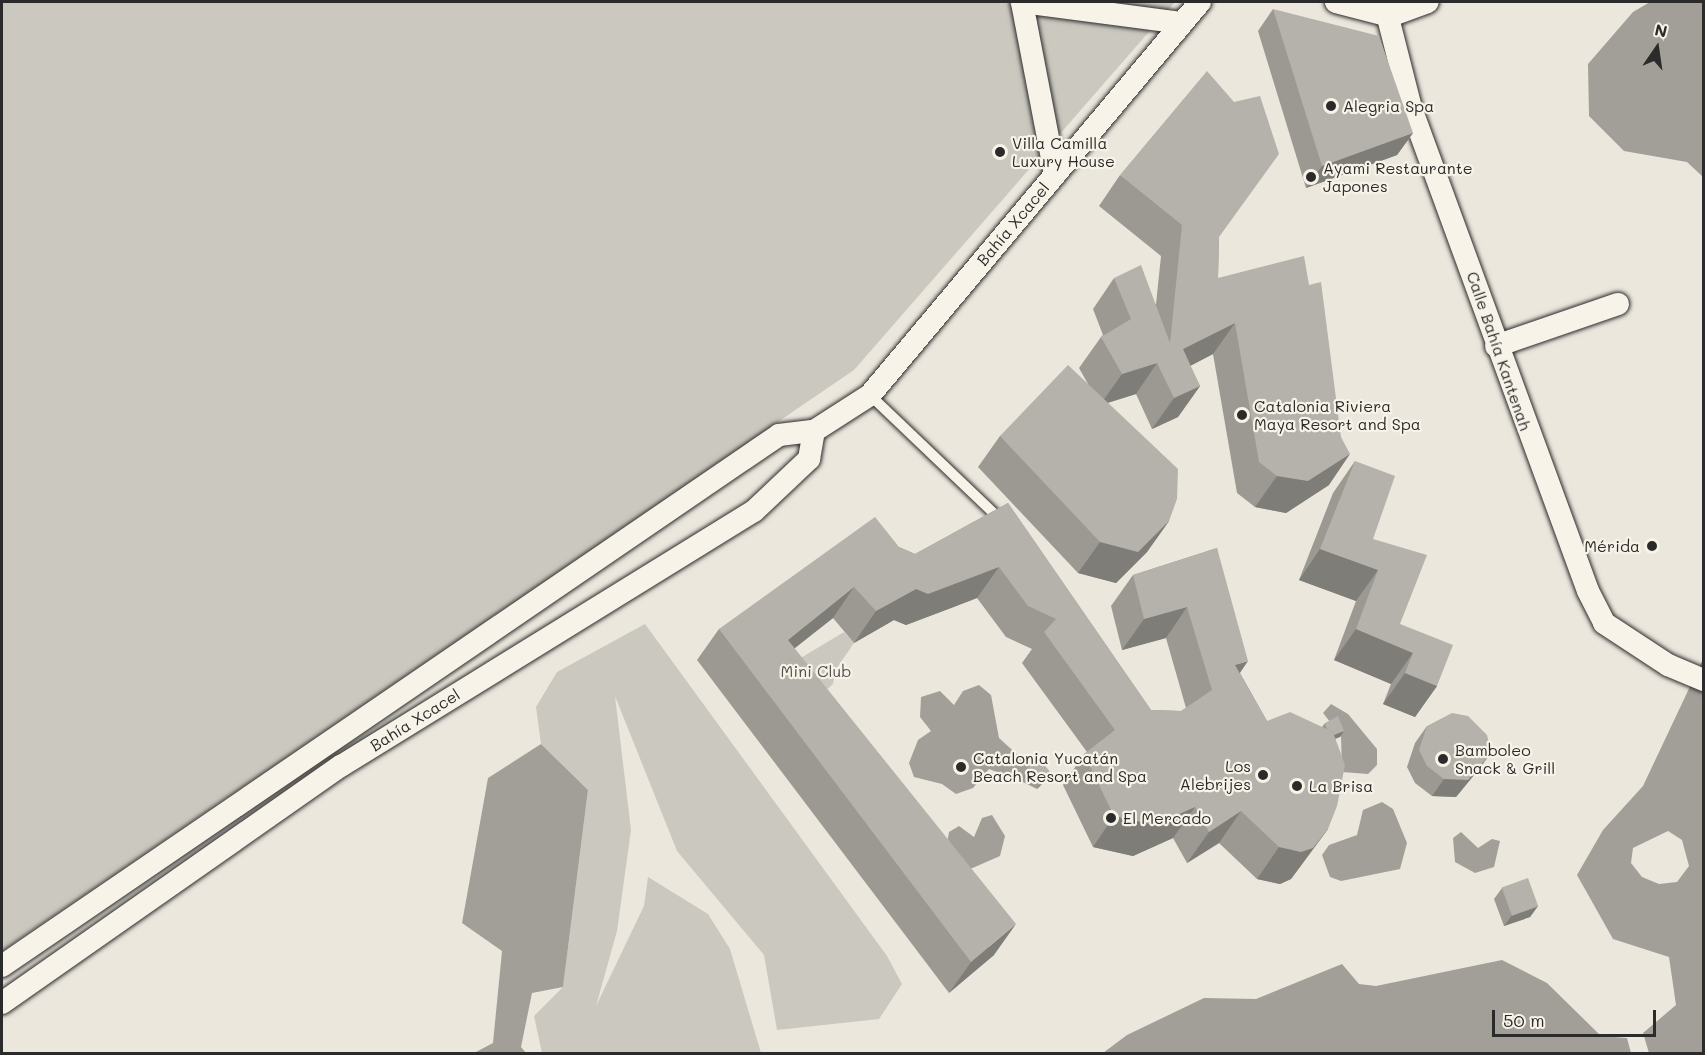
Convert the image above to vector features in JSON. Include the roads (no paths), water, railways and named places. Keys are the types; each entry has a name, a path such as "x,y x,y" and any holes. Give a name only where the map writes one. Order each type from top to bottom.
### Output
{"street":[{"path":"1055,174 1023,2 1182,23"},
{"name":"Bahía Xcacel","path":"2,966 779,435 814,431 870,395 1200,2"},
{"path":"1336,2 1387,9 1428,2"},
{"name":"Calle Bahía Kantenah","path":"1387,9 1411,108 1444,187 1496,346 1604,622 1668,665 1704,680"},
{"path":"1496,346 1618,304"},
{"name":"Bahía Xcacel","path":"2,1004 341,766 754,511 808,459 814,431"}],"lane":[{"path":"870,395 1011,531"}],"place":[{"name":"Alegria Spa","path":"1331,106"},
{"name":"Villa Camilla Luxury House","path":"1000,152"},
{"name":"Ayami Restaurante Japones","path":"1311,177"},
{"name":"Catalonia Riviera Maya Resort and Spa","path":"1242,415"},
{"name":"Mérida","path":"1652,546"},
{"name":"Bamboleo Snack & Grill","path":"1443,759"},
{"name":"Catalonia Yucatán Beach Resort and Spa","path":"961,767"},
{"name":"Los Alebrijes","path":"1263,775"},
{"name":"La Brisa","path":"1297,786"},
{"name":"El Mercado","path":"1111,818"}],"park label":[{"name":"Mini Club","path":"816,671"}]}
